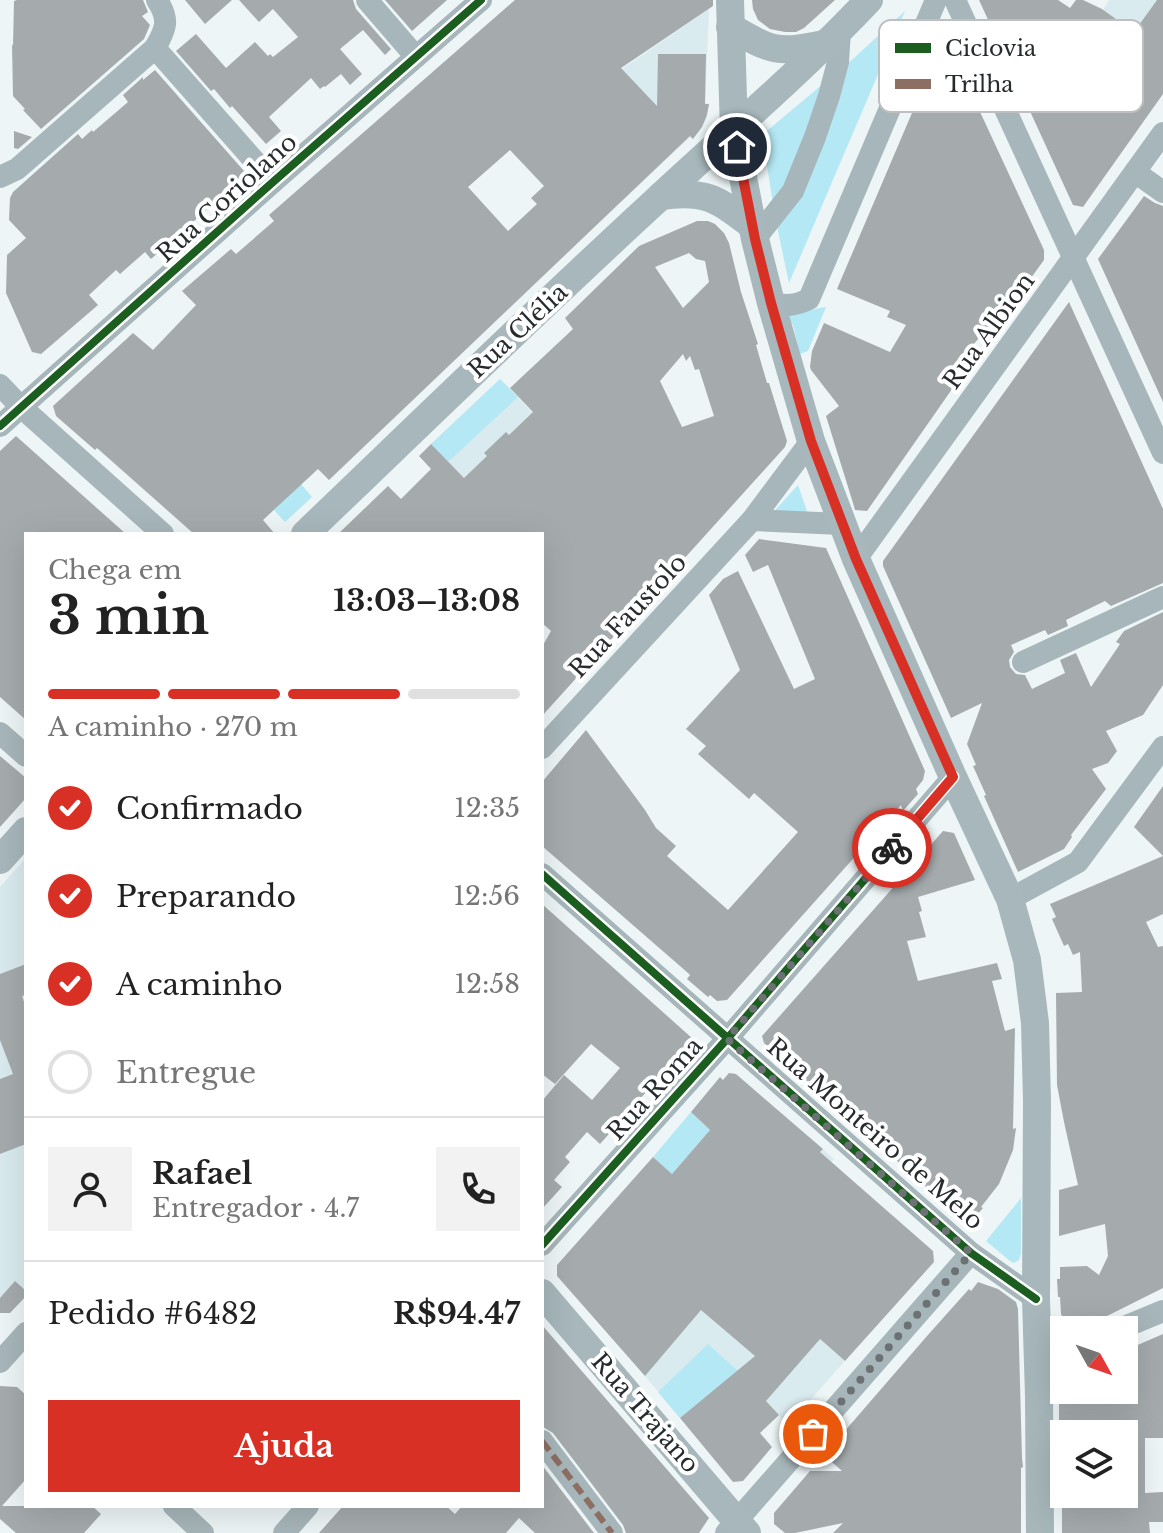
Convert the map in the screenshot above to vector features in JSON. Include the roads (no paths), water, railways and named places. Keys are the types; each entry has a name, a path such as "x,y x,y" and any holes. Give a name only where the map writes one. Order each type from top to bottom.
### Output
{"main road":[{"name":"Rua Clélia","path":"307,532 869,0"},
{"path":"730,14 758,43 781,50 794,50 832,37"},
{"path":"730,14 734,131 771,303 811,441 856,559 1010,899 1027,960 1035,1023 1036,1299 1050,1350 1039,1396 1040,1533"},
{"path":"661,196 686,193 706,196 729,208 754,232"},
{"path":"0,860 24,833"},
{"name":"Rua Trajano","path":"544,1295 737,1529"}],"street":[{"path":"0,177 17,169 155,48 166,20 157,0"},
{"path":"367,0 416,57"},
{"name":"Rua Coriolano","path":"0,426 481,0"},
{"path":"928,20 936,0"},
{"path":"955,0 964,20"},
{"path":"754,232 793,191 815,137 837,67 832,37"},
{"path":"155,48 273,182"},
{"path":"771,303 797,305 809,299 888,112"},
{"path":"1007,112 1163,453"},
{"name":"Rua Albion","path":"856,559 1163,133"},
{"path":"1135,172 1163,192"},
{"path":"0,385 161,532"},
{"name":"Rua Faustolo","path":"544,746 752,520 811,441"},
{"path":"752,520 842,524"},
{"path":"1023,662 1163,597"},
{"path":"0,733 24,754"},
{"path":"1010,899 1078,862 1163,747"},
{"name":"Rua Roma","path":"544,1243 727,1039 953,777"},
{"name":"Rua Monteiro de Melo","path":"544,876 971,1253 1036,1299"},
{"path":"737,1529 971,1253"},
{"path":"1138,1321 1163,1311"},
{"path":"9,1356 24,1336"},
{"path":"544,1444 612,1533"},
{"path":"176,1508 203,1533"},
{"path":"284,1533 306,1508"}]}
